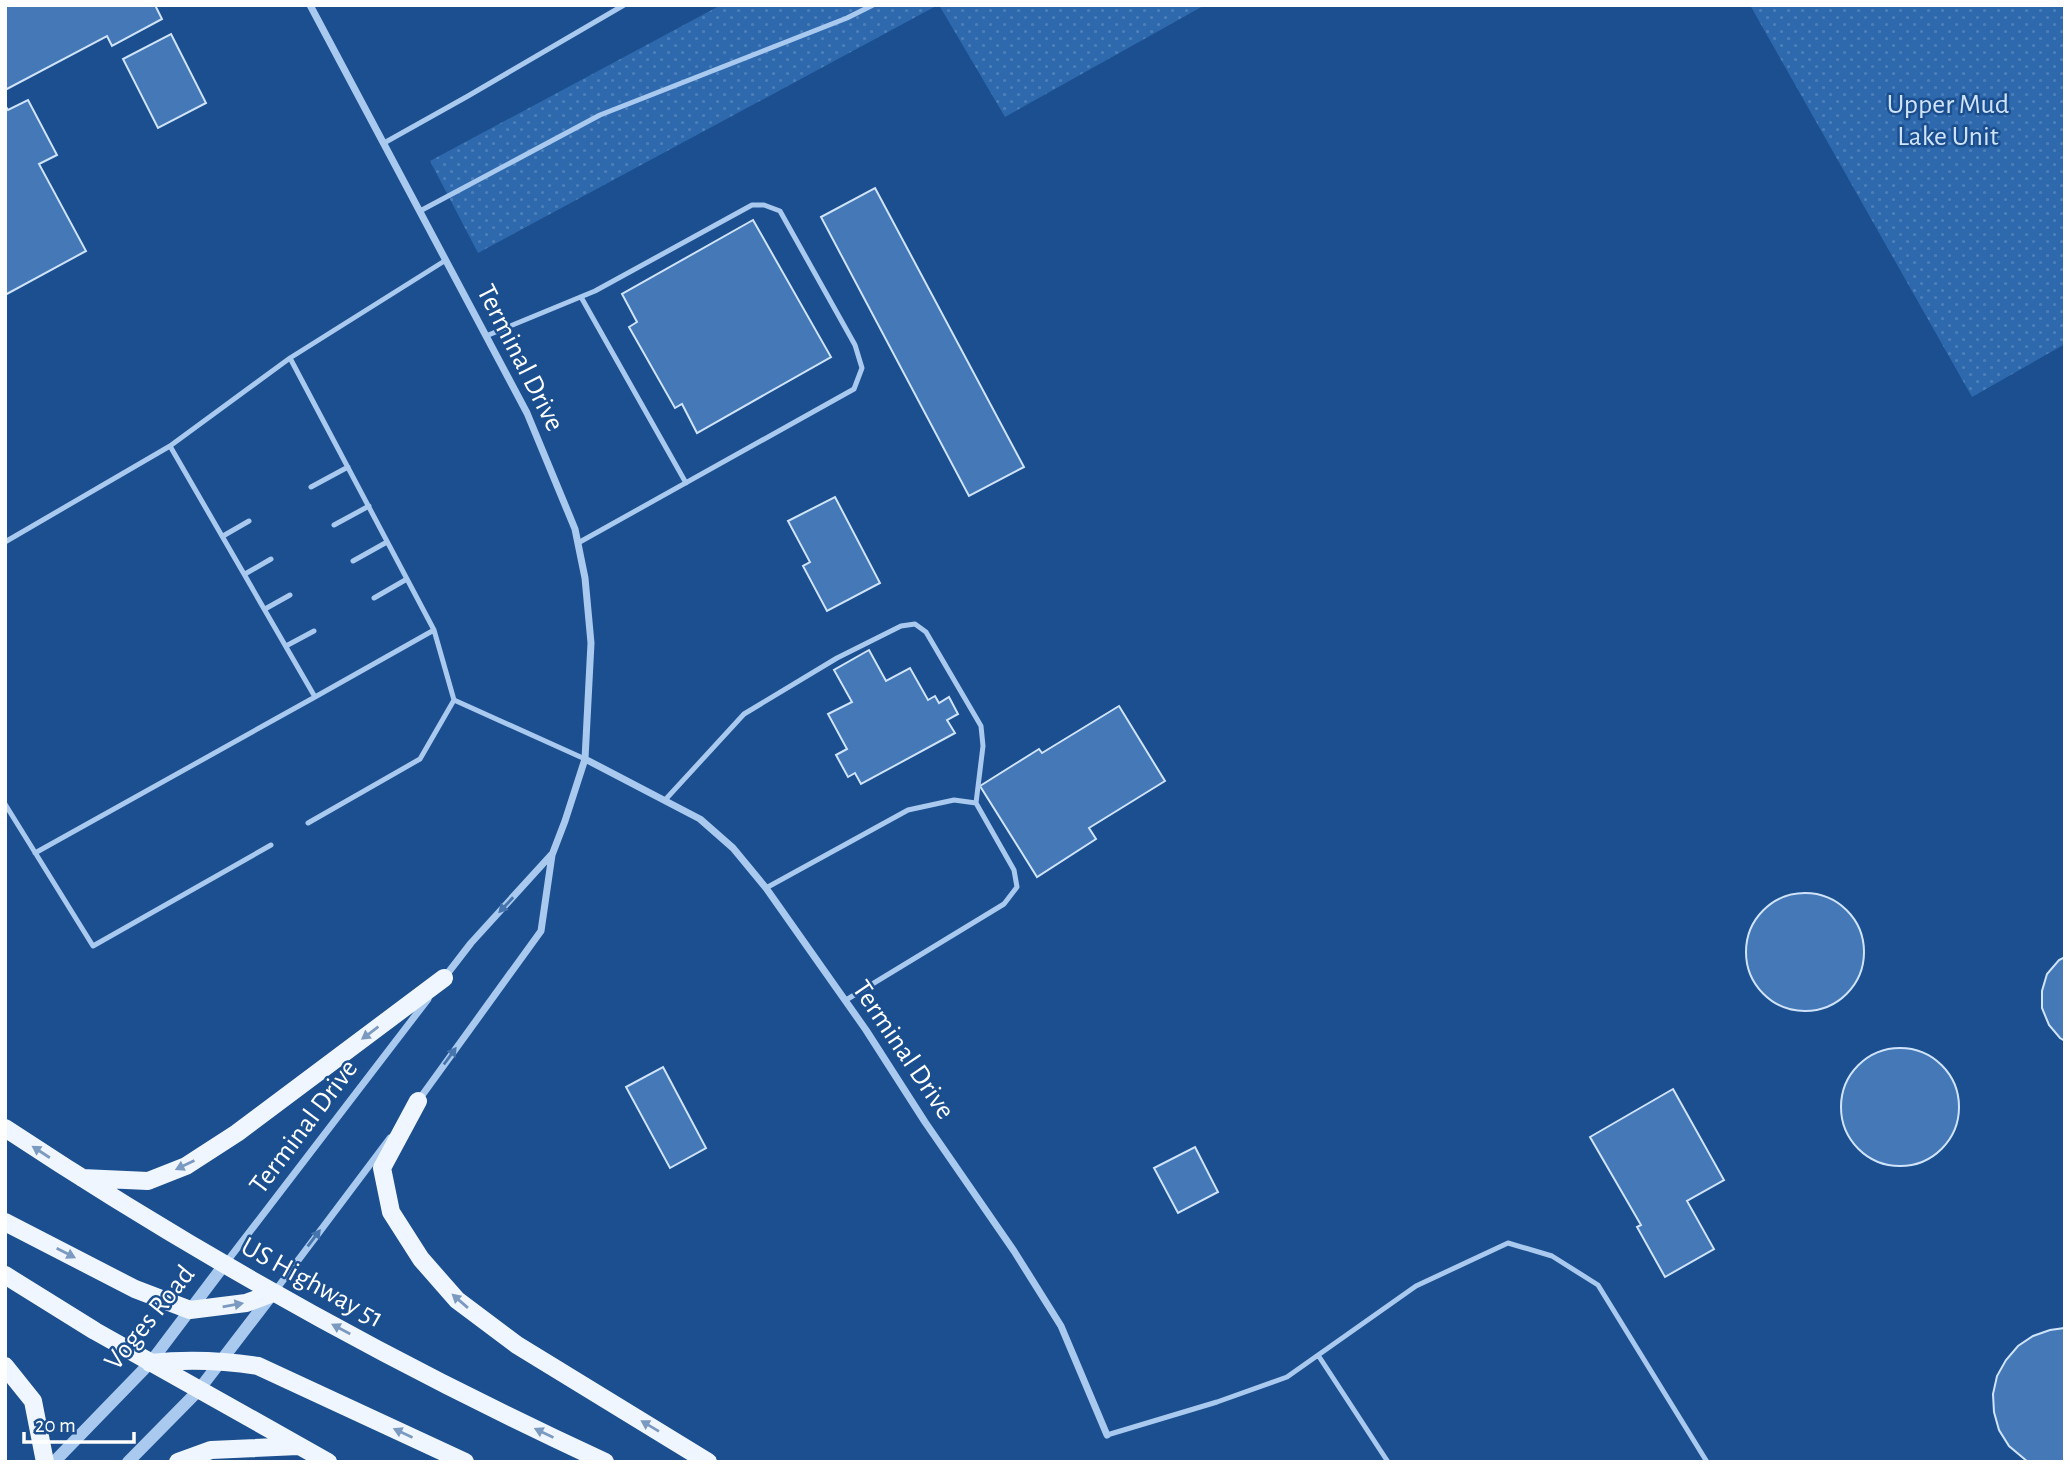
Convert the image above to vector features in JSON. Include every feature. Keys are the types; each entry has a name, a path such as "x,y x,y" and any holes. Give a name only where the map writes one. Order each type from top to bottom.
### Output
{"main road":[{"path":"81,1178 148,1181 186,1166 237,1133 444,978"},
{"path":"418,1101 382,1168 391,1212 421,1259 457,1300 517,1345 708,1462"},
{"name":"US Highway 51","path":"5,1128 81,1178 274,1293 401,1362 605,1462"},
{"path":"5,1222 135,1289 190,1310 246,1303 274,1293"},
{"path":"5,1275 198,1391 328,1462"},
{"path":"150,1363 221,1360 258,1366 465,1462"},
{"path":"5,1366 33,1401 45,1462"},
{"path":"178,1462 211,1450 298,1446"}],"street":[{"name":"Terminal Drive","path":"274,1293 541,931 552,855 585,759 591,643 585,578 575,529 527,413 310,5"},
{"name":"Terminal Drive","path":"585,759 700,819 733,848 766,888 846,1000 1061,1326 1107,1435"},
{"name":"Terminal Drive","path":"225,1265 471,943 552,855"},
{"name":"Voges Road","path":"54,1462 150,1363 225,1265"},
{"path":"128,1462 198,1391 274,1293"}],"lane":[{"path":"383,143 624,5"},
{"path":"420,211 600,115 847,18 873,5"},
{"path":"486,336 595,291 752,205 764,205 780,211 855,345 862,368 854,390 578,543"},
{"path":"5,541 170,446 290,358 446,260"},
{"path":"581,297 686,483"},
{"path":"290,358 434,630 454,700 420,760 309,823"},
{"path":"170,446 315,697"},
{"path":"311,487 348,467"},
{"path":"334,525 369,506"},
{"path":"223,536 249,521"},
{"path":"353,561 387,542"},
{"path":"245,574 271,559"},
{"path":"374,598 407,579"},
{"path":"265,609 290,595"},
{"path":"666,800 744,714 837,659 901,626 915,624 926,632 981,726 984,746 976,803 1014,870 1017,887 1004,904 846,1000"},
{"path":"35,853 434,630"},
{"path":"286,646 314,631"},
{"path":"454,700 585,759"},
{"path":"766,888 908,810 954,800 976,803"},
{"path":"5,804 93,946 271,845"},
{"path":"1107,1435 1217,1402 1287,1377 1416,1286 1508,1243 1552,1256 1598,1285 1707,1462"},
{"path":"1318,1355 1388,1462"}],"green space":[{"path":"721,5 938,5 478,253 430,161"},
{"path":"939,5 1205,5 1005,117"},
{"name":"Upper Mud Lake Unit","path":"1750,5 2065,5 2065,344 1972,397"}],"building":[{"path":"5,5 155,5 162,19 112,46 107,36 5,90"},
{"path":"171,34 206,103 158,128 123,59"},
{"path":"28,100 57,155 39,164 86,251 5,295 5,105 8,110"},
{"path":"875,188 1024,467 969,496 821,217"},
{"path":"753,220 831,357 697,433 682,404 675,408 629,327 637,322 622,294"},
{"path":"835,497 880,583 827,611 803,566 810,562 788,521"},
{"path":"869,650 886,681 910,668 928,700 935,696 939,703 949,697 958,714 947,720 955,733 861,784 855,773 848,777 836,755 847,749 828,714 852,702 834,670"},
{"path":"1119,706 1165,781 1089,828 1096,839 1037,877 980,786 1039,749 1042,753"},
{"path":"1805,893 1828,897 1847,910 1860,929 1864,952 1860,975 1847,994 1828,1007 1805,1011 1782,1007 1763,994 1750,975 1746,952 1750,929 1763,910 1782,897"},
{"path":"2065,957 2065,1041 2049,1025 2042,1008 2042,991 2047,974"},
{"path":"1900,1048 1923,1052 1942,1065 1955,1084 1959,1107 1955,1130 1942,1149 1923,1162 1900,1166 1877,1162 1858,1149 1845,1130 1841,1107 1845,1084 1858,1065 1877,1052"},
{"path":"663,1067 706,1148 670,1168 626,1087"},
{"path":"1673,1089 1724,1180 1687,1201 1714,1249 1665,1277 1637,1227 1641,1225 1590,1137"},
{"path":"1195,1147 1218,1192 1178,1213 1154,1168"},
{"path":"2065,1328 2065,1462 2028,1462 2009,1446 1999,1430 1993,1394 1997,1376 2018,1346 2033,1336"}]}
